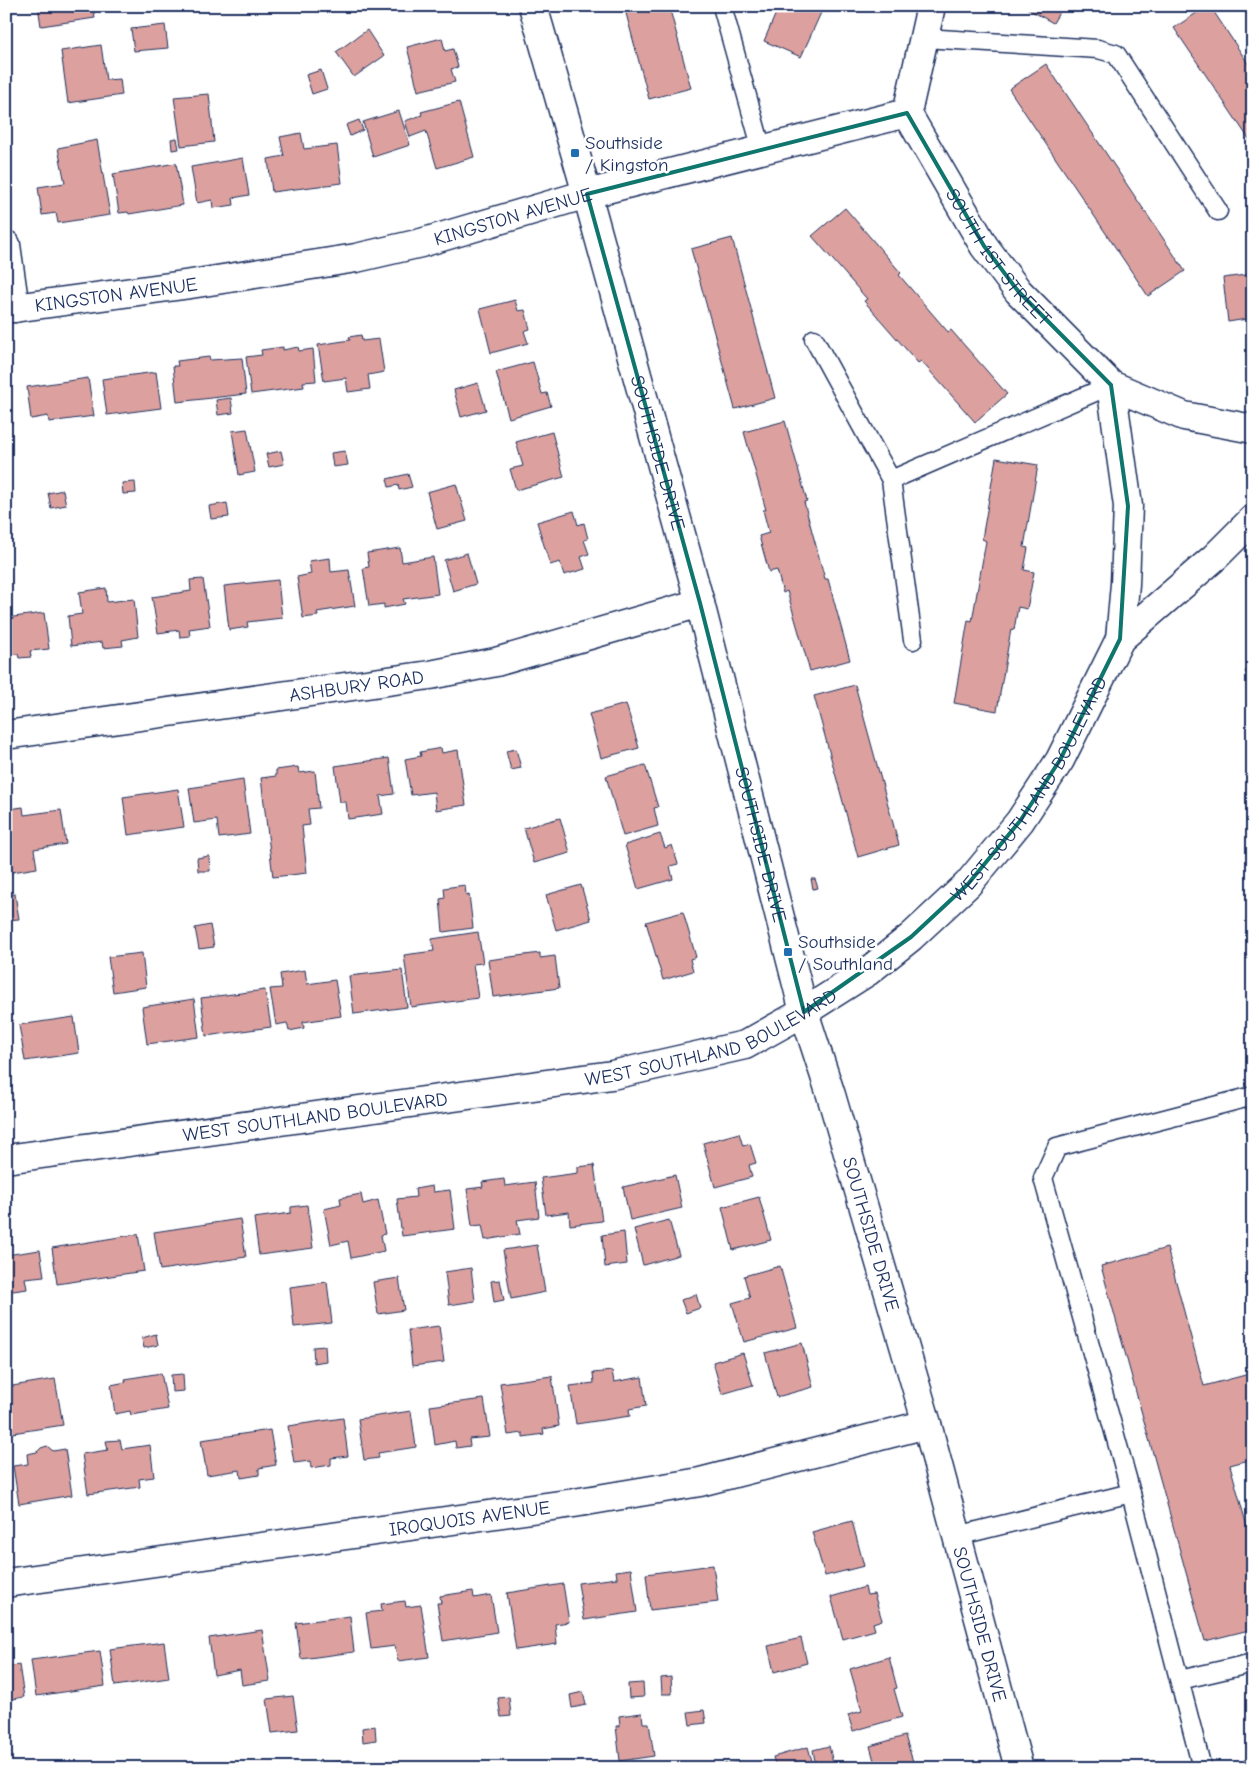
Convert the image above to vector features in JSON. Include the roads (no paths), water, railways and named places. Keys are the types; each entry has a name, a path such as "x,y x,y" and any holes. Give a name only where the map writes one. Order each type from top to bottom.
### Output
{"street":[{"name":"SOUTHSIDE DRIVE","path":"533,6 700,603 804,1012 831,1095 927,1424 1019,1768"},
{"path":"907,114 931,6"},
{"name":"KINGSTON AVENUE","path":"11,308 191,284 356,258 420,242 587,194 907,114"},
{"name":"SOUTH 1ST STREET","path":"907,114 984,246 1018,290 1111,385 1184,416 1253,429"},
{"path":"6,245 11,308"},
{"path":"1111,385 1128,506 1125,584 1120,638"},
{"name":"WEST SOUTHLAND BOULEVARD","path":"6,1159 612,1075 745,1045 804,1012 882,960 911,937 968,884 1020,820 1060,760 1120,638 1215,557 1253,519"},
{"name":"ASHBURY ROAD","path":"6,735 430,675 496,662 700,603"},
{"name":"IROQUOIS AVENUE","path":"6,1583 574,1503 700,1482 927,1424"}],"lane":[{"path":"722,6 762,150"},
{"path":"924,38 1098,49 1116,54 1218,211"},
{"path":"814,339 891,480 913,640"},
{"path":"891,480 1111,385"},
{"path":"1202,1768 1131,1494 1043,1178 1057,1147 1253,1096"},
{"path":"957,1536 1131,1494"},
{"path":"1180,1680 1253,1663"}],"place":[{"name":"Southside / Kingston","path":"575,153"},
{"name":"Southside / Southland","path":"788,952"}]}
